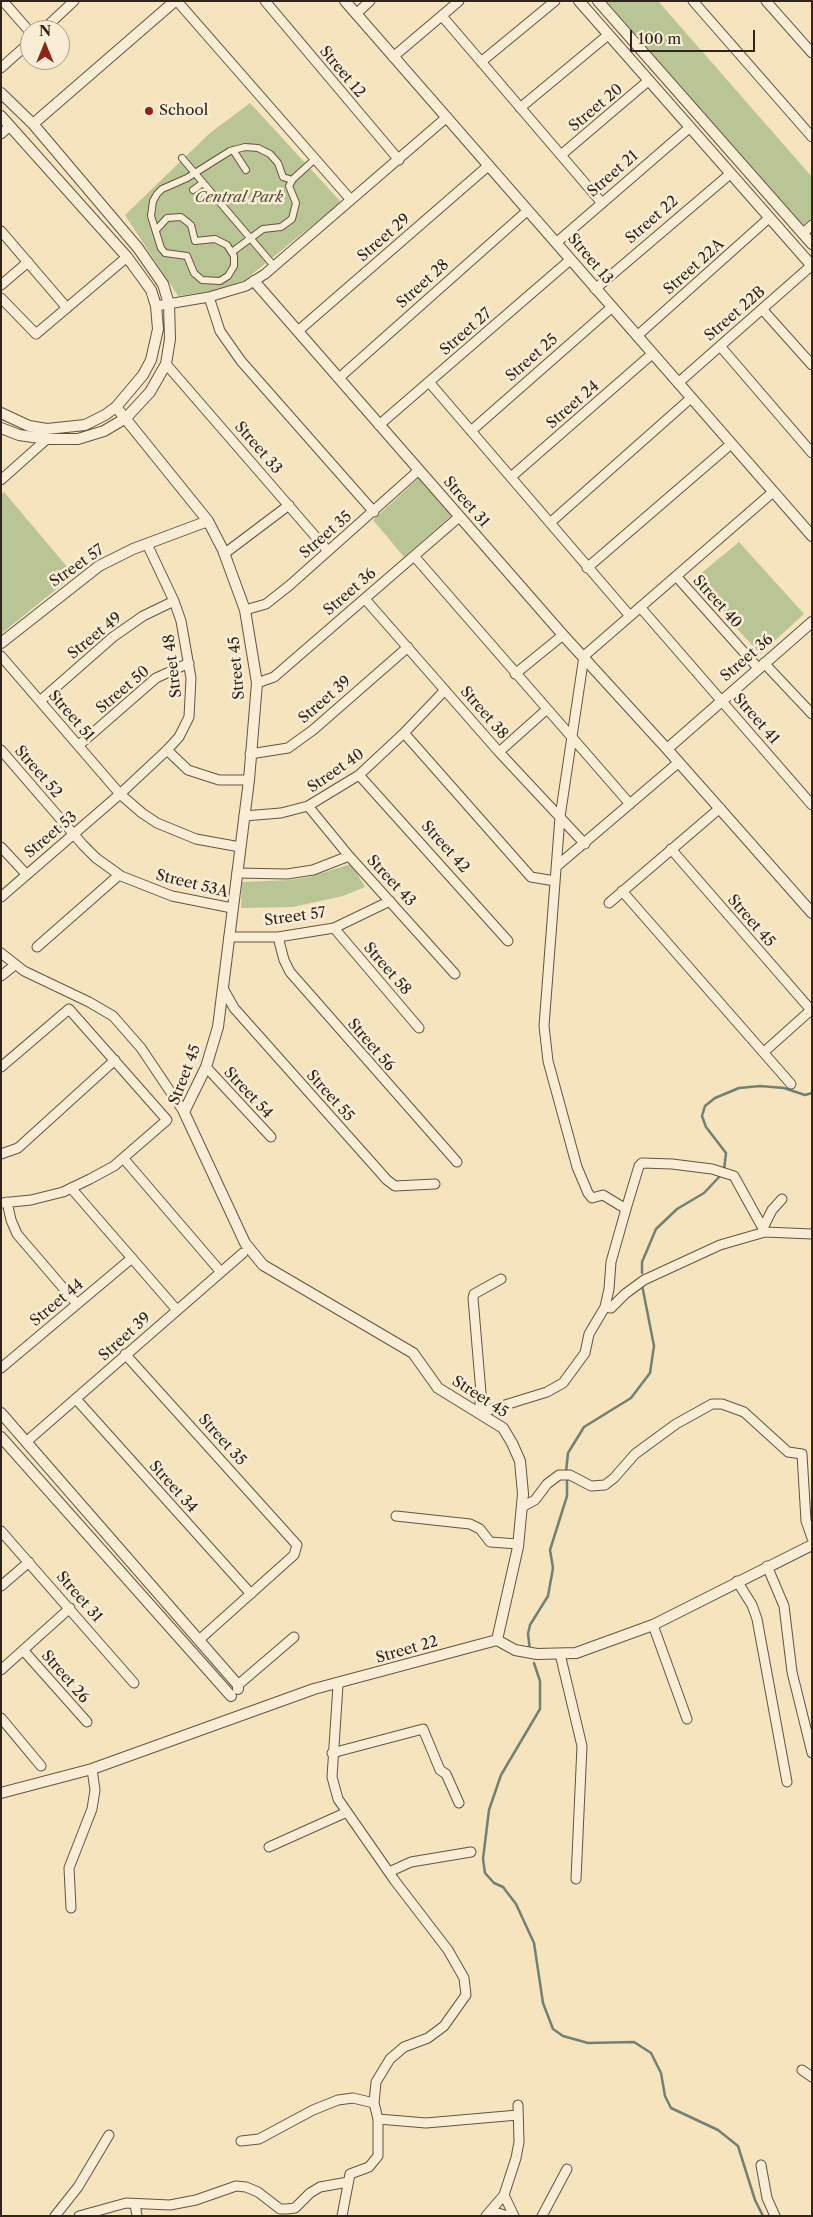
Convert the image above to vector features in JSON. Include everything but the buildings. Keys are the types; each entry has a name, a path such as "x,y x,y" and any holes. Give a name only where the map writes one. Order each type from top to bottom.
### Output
{"street":[{"path":"3,1 20,21"},
{"path":"54,20 74,1"},
{"path":"33,124 176,1 351,200"},
{"name":"Street 12","path":"265,1 399,160"},
{"name":"Street 13","path":"345,1 812,536"},
{"path":"356,14 370,1"},
{"path":"393,57 459,1"},
{"path":"481,62 555,1"},
{"path":"579,1 812,266"},
{"path":"598,1 812,244"},
{"path":"693,1 812,137"},
{"path":"766,1 812,53"},
{"path":"442,16 601,202"},
{"path":"520,108 608,35"},
{"path":"1,68 20,51"},
{"name":"Street 20","path":"561,155 648,81"},
{"path":"1,93 33,124 138,248 163,284 169,304 170,339 166,364 150,392 126,418 104,431 78,439 47,440 18,435 1,428"},
{"path":"1,116 74,195 127,257 151,290 156,306 158,329 151,360 134,389 116,407 84,425 67,429 47,429 29,426 1,413"},
{"path":"156,306 209,297 246,286 254,281 399,160 447,117"},
{"path":"1,134 10,126"},
{"name":"Street 21","path":"556,243 601,202 689,128"},
{"path":"711,152 723,142"},
{"path":"157,229 167,218 181,217 191,225 195,241 215,239 221,241 232,252 234,266 228,276 220,282 209,282 197,277 187,256 166,253 161,248 151,208 157,194 162,189 233,150 252,147 264,150 278,163 283,176 292,180"},
{"path":"233,150 246,170"},
{"path":"182,158 274,266"},
{"path":"232,252 252,239 263,228 281,227 292,219 296,208 289,190 292,180 315,159"},
{"name":"Street 29","path":"298,331 488,166"},
{"name":"Street 22","path":"595,289 730,174"},
{"path":"193,190 204,182"},
{"path":"74,195 84,186"},
{"name":"Street 28","path":"339,378 527,211"},
{"name":"Street 22A","path":"637,336 769,218"},
{"path":"803,233 812,225"},
{"path":"1,231 67,308"},
{"path":"1,298 36,334 127,257"},
{"name":"Street 27","path":"379,425 570,260"},
{"path":"1,285 28,262"},
{"name":"Street 22B","path":"678,383 812,266"},
{"name":"Street 31","path":"254,281 563,635 667,748"},
{"path":"209,297 220,331 241,361 374,512"},
{"name":"Street 25","path":"471,430 611,308"},
{"path":"762,309 812,366"},
{"path":"720,346 812,453"},
{"name":"Street 24","path":"511,476 652,354"},
{"name":"Street 33","path":"166,364 328,551"},
{"path":"429,382 630,616"},
{"path":"551,522 691,398"},
{"name":"Street 45","path":"116,407 208,521 224,554 245,610 257,683 249,780 218,1027 206,1068 184,1112 245,1243 263,1265 413,1353 438,1388 503,1428 512,1443 520,1461 523,1494 518,1544 497,1640"},
{"path":"1,480 47,440"},
{"path":"587,568 732,444"},
{"name":"Street 35","path":"245,610 266,604 374,512 419,470"},
{"path":"626,1209 604,1195 592,1198 588,1193 577,1167 548,1062 544,1026 560,817 584,656 774,492"},
{"path":"224,554 289,505"},
{"name":"Street 36","path":"257,683 274,677 460,517"},
{"name":"Street 57","path":"1,643 100,566 147,544 208,521"},
{"name":"Street 48","path":"120,794 179,737 190,717 192,700 189,663 181,621 174,601 147,544"},
{"path":"414,556 571,739 630,804"},
{"name":"Street 40","path":"676,576 761,665 812,714"},
{"name":"Street 38","path":"365,599 499,752 585,844"},
{"name":"Street 49","path":"40,701 112,638 143,616 174,601"},
{"name":"Street 41","path":"640,607 812,805"},
{"name":"Street 36","path":"667,748 811,622"},
{"path":"515,674 563,635"},
{"name":"Street 39","path":"250,754 288,748 313,730 408,647"},
{"name":"Street 51","path":"1,656 120,794 157,823 196,839 240,847"},
{"name":"Street 50","path":"79,745 156,678 189,663"},
{"name":"Street 40","path":"244,816 281,813 308,806 359,775 404,733 445,690"},
{"path":"499,752 546,710"},
{"path":"404,733 531,877 555,881"},
{"path":"667,748 812,913"},
{"name":"Street 52","path":"1,750 73,834"},
{"path":"167,750 188,770 219,780 249,780"},
{"path":"557,866 680,762"},
{"name":"Street 42","path":"359,775 508,941"},
{"name":"Street 53","path":"1,897 120,794"},
{"name":"Street 43","path":"308,806 349,856 455,974"},
{"path":"609,903 720,808"},
{"name":"Street 53A","path":"73,834 96,858 119,875 172,896 232,908"},
{"path":"1,847 26,874"},
{"name":"Street 45","path":"670,849 811,1010"},
{"path":"237,873 287,874 313,870 349,856"},
{"path":"37,947 119,875"},
{"path":"622,891 791,1084"},
{"name":"Street 57","path":"229,938 278,938 334,928 390,901"},
{"name":"Street 58","path":"334,928 420,1028"},
{"name":"Street 56","path":"278,938 284,960 290,972 457,1162"},
{"path":"1,953 15,965 54,987 89,1002 112,1016 141,1048 184,1112"},
{"path":"1,976 15,965"},
{"name":"Street 55","path":"224,990 234,1008 387,1180 395,1186 435,1184"},
{"name":"Street 45","path":"1,1067 70,1009 167,1120 124,1159 71,1188 31,1200 4,1202"},
{"path":"764,1052 811,1010"},
{"path":"1,1154 18,1148 115,1060"},
{"name":"Street 54","path":"206,1068 271,1137"},
{"path":"124,1159 220,1271"},
{"path":"501,1279 474,1294 473,1298 481,1393 479,1413 547,1392 563,1383 585,1354 590,1334 605,1307 609,1289 611,1262 639,1166 642,1164 672,1164 712,1169 734,1176 742,1186 750,1207 764,1230"},
{"path":"71,1188 176,1310"},
{"path":"764,1230 772,1210 782,1199"},
{"path":"4,1202 17,1234 77,1304"},
{"path":"605,1307 611,1308 625,1294 652,1276 720,1245 764,1230 812,1234"},
{"name":"Street 39","path":"26,1442 220,1271 243,1253"},
{"name":"Street 44","path":"1,1368 132,1258"},
{"name":"Street 35","path":"126,1354 297,1545 294,1555 250,1594"},
{"name":"Street 34","path":"76,1398 250,1594"},
{"path":"522,1507 535,1500 547,1484 559,1475 570,1475 591,1486 604,1485 614,1478 635,1454 676,1424 712,1404 722,1404 744,1412 788,1452 802,1454 806,1521 812,1538"},
{"path":"1,1413 198,1640 236,1690"},
{"path":"1,1437 236,1690"},
{"path":"49,1489 58,1480"},
{"path":"396,1516 470,1524 480,1529 490,1542 518,1544"},
{"name":"Street 31","path":"1,1531 70,1608 134,1684"},
{"path":"497,1640 515,1650 537,1654 576,1652 653,1625 737,1581 812,1545"},
{"path":"1,1586 29,1562"},
{"path":"767,1566 784,1606 792,1672 812,1753"},
{"path":"737,1581 752,1605 757,1619 787,1782"},
{"path":"198,1640 250,1594"},
{"path":"1,1670 70,1608"},
{"path":"653,1625 687,1719"},
{"path":"236,1690 294,1637"},
{"name":"Street 22","path":"1,1793 92,1769 314,1689 338,1685 497,1640"},
{"name":"Street 26","path":"23,1650 86,1722"},
{"path":"560,1654 582,1746 576,1879"},
{"path":"338,1685 332,1753 334,1786 338,1799 389,1872 448,1950 464,1978 466,1995 444,2026 428,2038 404,2046 390,2059 376,2082 374,2103 378,2119 378,2156 369,2167 350,2174 342,2216"},
{"path":"1,1718 41,1766"},
{"path":"332,1753 422,1729 440,1770 446,1774 459,1803"},
{"path":"71,1908 69,1868 92,1809 95,1790 92,1769"},
{"path":"269,1847 347,1812"},
{"path":"389,1872 411,1862 471,1852"},
{"path":"802,2070 812,2077"},
{"path":"241,2142 259,2139 313,2110 338,2100 353,2098 374,2103"},
{"path":"378,2119 426,2123 518,2110 519,2142 504,2195 488,2213"},
{"path":"55,2216 78,2187 109,2135"},
{"path":"761,2165 769,2203 775,2216"},
{"path":"542,2216 567,2169"},
{"path":"79,2216 126,2203 170,2205 196,2200 236,2186 246,2187 258,2192 280,2209 295,2208 310,2193 320,2187 348,2182"},
{"path":"504,2195 514,2216"},
{"path":"134,2204 136,2216"},
{"path":"488,2213 508,2216"}],"green space":[{"path":"606,1 658,1 812,177 812,218 802,226"},
{"name":"Central Park","path":"250,103 341,202 245,280 212,291 178,296 125,215 210,133"},
{"path":"419,478 452,515 404,557 373,520"},
{"path":"4,492 74,575 1,634 1,495"},
{"path":"739,542 804,614 760,654 693,580"},
{"path":"351,864 365,887 343,896 293,907 241,908 242,882 290,880 309,877"}],"waterway":[{"path":"724,1170 726,1153 706,1127 702,1116 705,1106 715,1098 739,1088 760,1086 784,1088 805,1095 812,1093"},
{"path":"642,1273 642,1262 656,1229 677,1209 704,1193 721,1175"},
{"path":"566,1472 568,1453 584,1427 631,1398 650,1373 654,1346 642,1285"},
{"path":"530,1650 528,1634 530,1625 548,1596 553,1568 550,1550 567,1496 567,1477"},
{"path":"534,1663 540,1681 540,1709 501,1775 489,1810 483,1859 485,1873 494,1883 503,1887 516,1904 534,1943 543,2003 553,2029 563,2036 588,2043 634,2042 651,2053 661,2073 665,2096 671,2108 718,2130 738,2146 755,2200 763,2216"}],"place":[{"name":"School","path":"149,111"}]}
